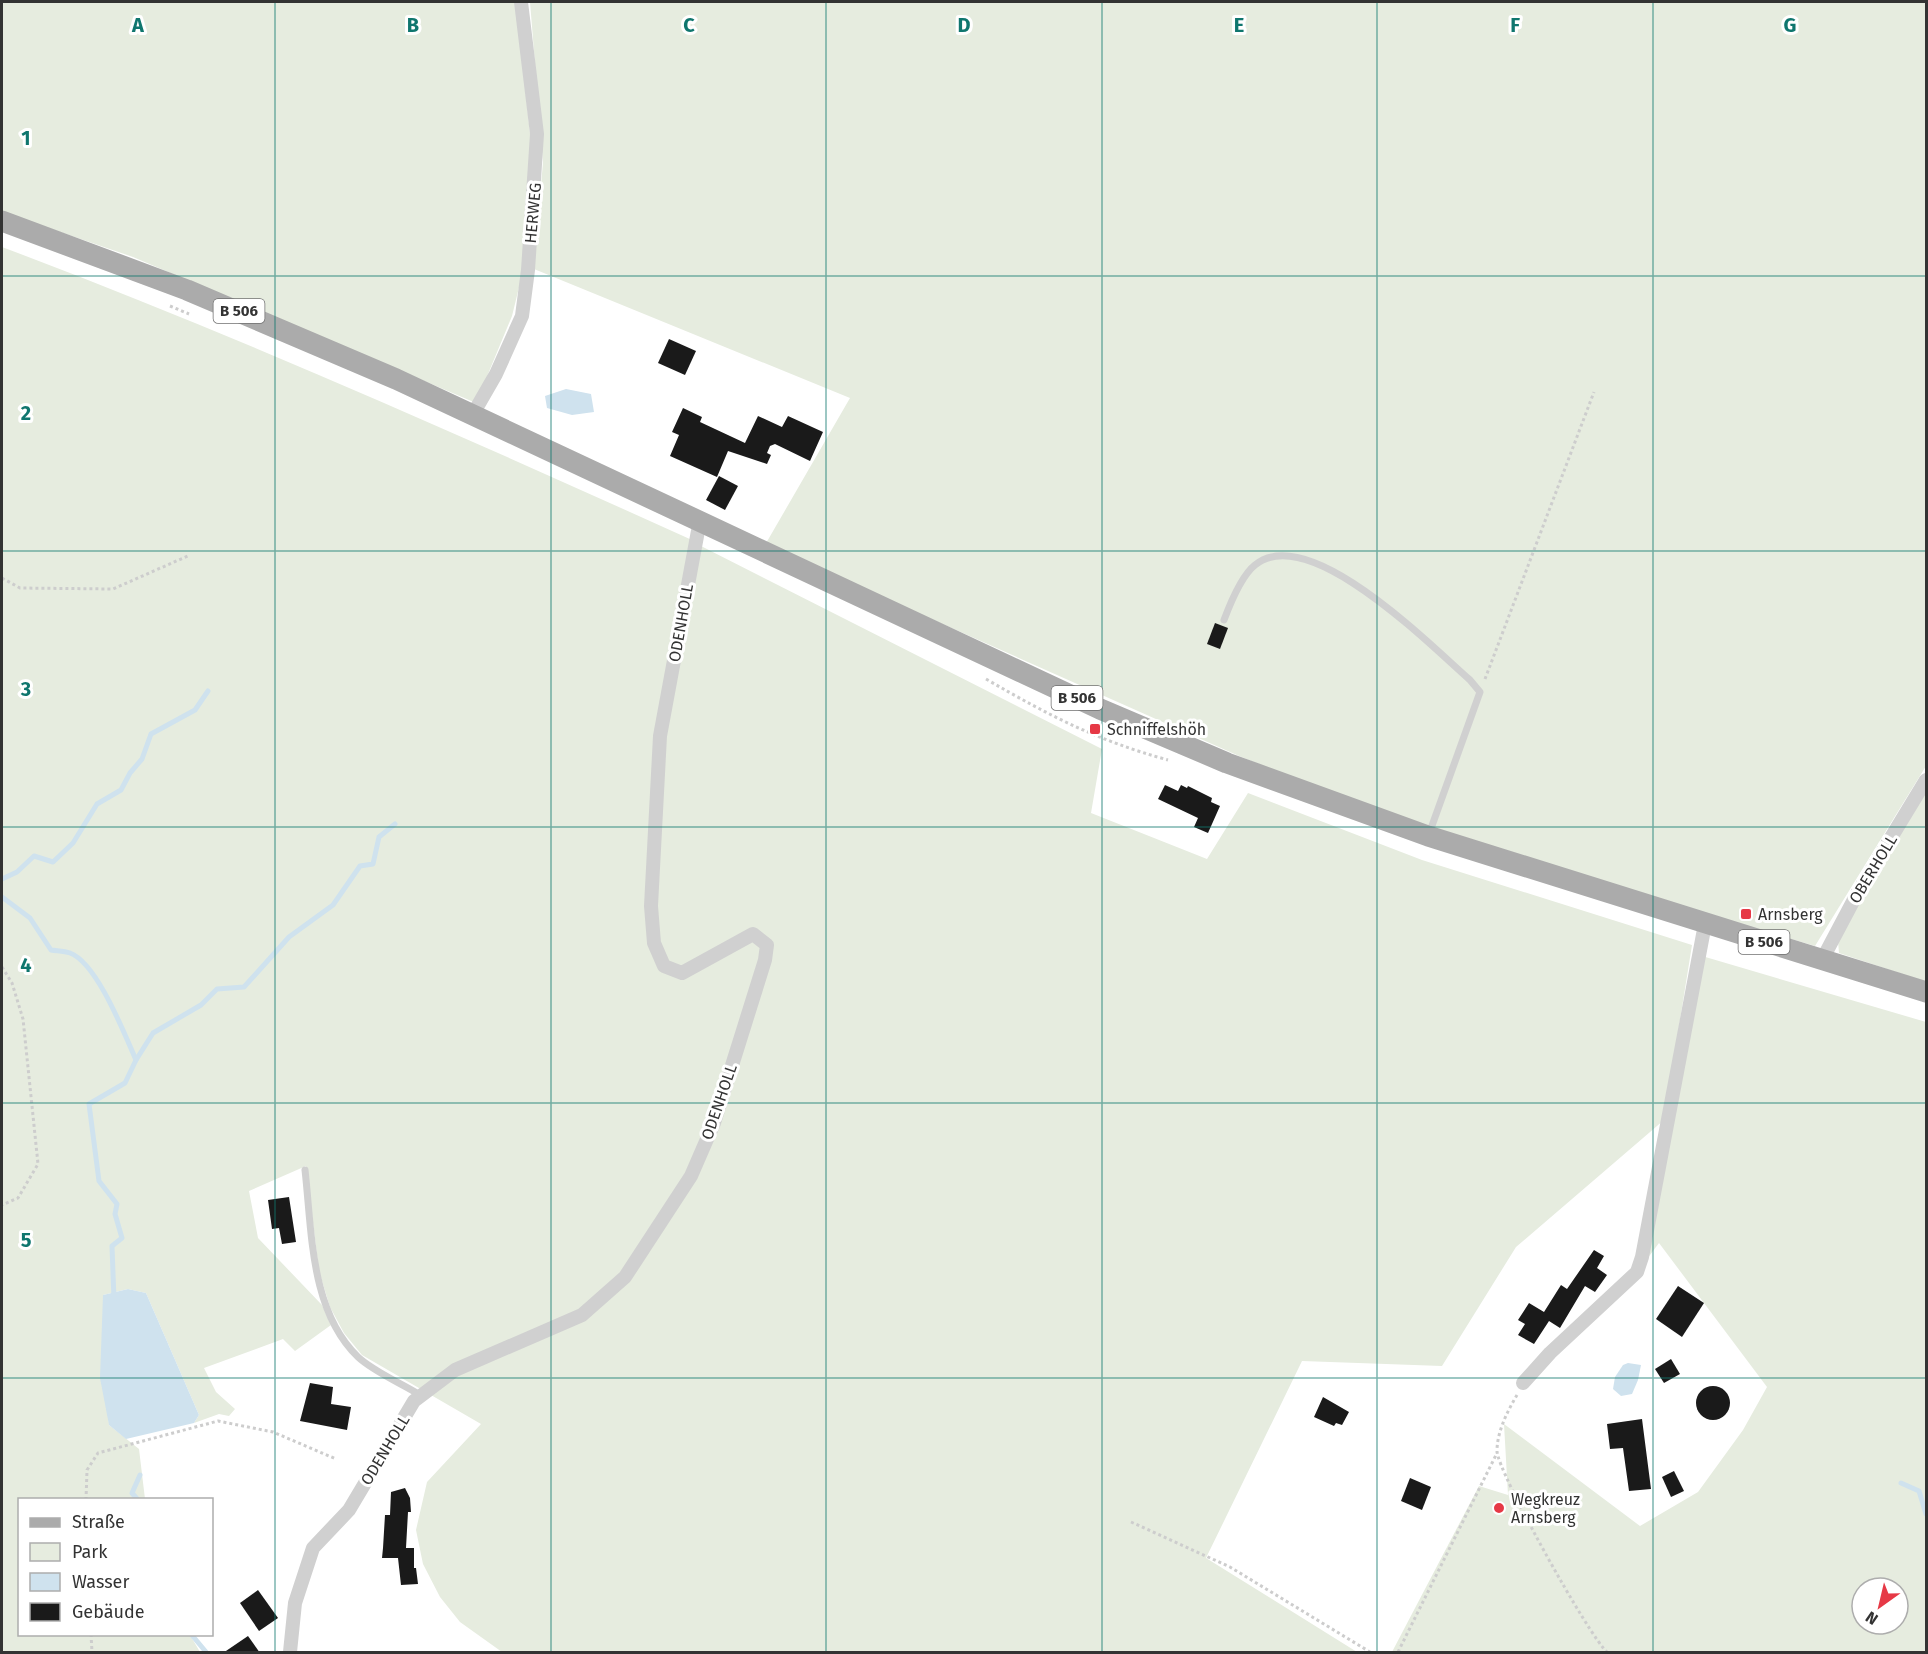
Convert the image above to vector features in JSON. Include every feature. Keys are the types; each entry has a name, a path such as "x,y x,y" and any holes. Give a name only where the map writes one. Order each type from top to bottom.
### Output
{"main road":[{"name":"B 506","path":"2,220 114,261 248,315 473,414 1100,709 1227,763 1428,836 1926,992"}],"street":[{"name":"HERWEG","path":"473,414 500,366 522,316 528,270 537,134 521,2"},
{"name":"ODENHOLL","path":"290,1653 295,1603 313,1548 349,1510 414,1401 455,1370 582,1315 625,1276 691,1176 714,1123 765,960 767,945 753,934 682,973 664,966 654,943 651,906 660,736 700,520"},
{"name":"OBERHOLL","path":"1822,960 1858,892 1926,780"},
{"path":"1523,1383 1550,1353 1637,1272 1642,1257 1705,924"}],"lane":[{"path":"1224,620 1233,596 1253,566 1273,556 1314,562 1362,587 1470,680 1480,692 1428,836"},
{"path":"304,1170 317,1272 327,1308 342,1337 358,1357 420,1395"}],"path":[{"path":"164,303 196,316"},
{"path":"1480,692 1594,392"},
{"path":"2,578 20,588 113,589 190,555"},
{"path":"2,967 12,983 23,1019 38,1164 18,1198 2,1205"},
{"path":"1398,1653 1497,1453 1503,1421 1523,1383"},
{"path":"86,1498 87,1470 98,1453 218,1421 273,1432 336,1459"},
{"path":"1497,1453 1508,1482 1564,1586 1607,1653"},
{"path":"1131,1522 1230,1567 1370,1653"},
{"path":"91,1636 92,1653"}],"green space":[{"path":"2,2 516,2 533,162 524,267 512,316 476,403 133,257 2,212"},
{"path":"530,2 1926,2 1926,766 1815,946 1422,829 1239,756 765,545 850,398 534,269 543,162"},
{"path":"2,247 263,351 692,540 663,737 699,545 1102,749 1091,813 1207,859 1248,793 1422,860 1692,945 1664,1120 1516,1247 1442,1366 1302,1361 1206,1558 1357,1652 502,1652 460,1622 440,1597 423,1564 416,1530 427,1482 481,1424 362,1355 344,1333 330,1307 319,1271 306,1166 249,1191 258,1238 322,1305 331,1325 295,1351 283,1339 204,1368 216,1392 235,1409 229,1416 219,1414 194,1423 199,1415 146,1293 128,1289 103,1295 109,1425 139,1449 145,1498 18,1498 18,1636 191,1636 200,1652 2,1652"},
{"path":"1926,788 1926,982 1839,953 1838,941 1861,895"},
{"path":"1702,956 1926,1022 1926,1652 1392,1652 1479,1486 1508,1495 1504,1424 1640,1526 1698,1492 1743,1430 1767,1387 1659,1243 1647,1259"}],"water":[{"path":"566,389 591,394 594,412 572,415 547,408 545,396"},
{"path":"128,1289 146,1293 199,1415 194,1423 126,1439 109,1425 100,1378 103,1295"},
{"path":"1628,1363 1641,1365 1638,1380 1632,1394 1621,1396 1613,1389 1615,1377 1623,1365"}],"building":[{"path":"669,339 696,351 685,375 658,363"},
{"path":"683,408 702,417 700,422 745,443 758,416 782,427 788,416 823,432 810,461 775,444 770,446 767,453 771,455 767,464 728,451 717,477 670,456 679,435 672,432"},
{"path":"719,476 738,486 725,510 706,500"},
{"path":"1215,623 1228,628 1220,649 1207,644"},
{"path":"1165,785 1178,791 1181,785 1187,788 1188,786 1212,798 1211,802 1220,806 1208,833 1194,827 1198,818 1158,799"},
{"path":"289,1197 296,1242 282,1244 279,1228 272,1229 268,1200"},
{"path":"1594,1250 1604,1256 1597,1268 1607,1275 1595,1292 1585,1286 1560,1328 1549,1321 1534,1344 1518,1335 1525,1324 1518,1320 1529,1303 1544,1312 1561,1285 1567,1289"},
{"path":"1678,1286 1704,1303 1682,1337 1656,1319"},
{"path":"1671,1359 1680,1374 1664,1383 1655,1369"},
{"path":"310,1383 333,1387 331,1404 351,1407 347,1430 300,1421"},
{"path":"1713,1386 1725,1391 1730,1403 1725,1415 1713,1420 1701,1415 1696,1403 1701,1391"},
{"path":"1323,1397 1349,1412 1342,1425 1336,1423 1334,1426 1314,1417"},
{"path":"1642,1419 1651,1489 1629,1491 1623,1448 1610,1449 1607,1424"},
{"path":"1674,1471 1684,1491 1671,1497 1662,1477"},
{"path":"1410,1478 1431,1487 1422,1510 1401,1501"},
{"path":"405,1488 410,1498 411,1512 408,1512 406,1548 414,1548 414,1568 416,1568 418,1584 401,1585 398,1558 382,1558 385,1515 390,1515 391,1492"},
{"path":"258,1590 278,1618 259,1631 240,1603"},
{"path":"248,1636 260,1653 223,1653"}],"waterway":[{"path":"2,879 17,872 34,856 53,862 73,843 97,804 121,790 130,773 142,759 151,734 195,710 208,691"},
{"path":"136,1060 153,1033 201,1005 217,989 244,987 289,937 333,905 360,866 373,864 379,837 395,824"},
{"path":"2,897 30,918 51,950 70,953 80,959 90,970 109,1000 136,1060 125,1083 89,1104 99,1181 117,1204 115,1214 122,1238 112,1246 114,1300"},
{"path":"136,1498 132,1493 140,1475"},
{"path":"1901,1483 1919,1491 1926,1514"},
{"path":"193,1636 206,1652"}],"place":[{"name":"Schniffelshöh","path":"1095,729"},
{"name":"Arnsberg","path":"1746,914"},
{"name":"Wegkreuz Arnsberg","path":"1499,1508"}]}
